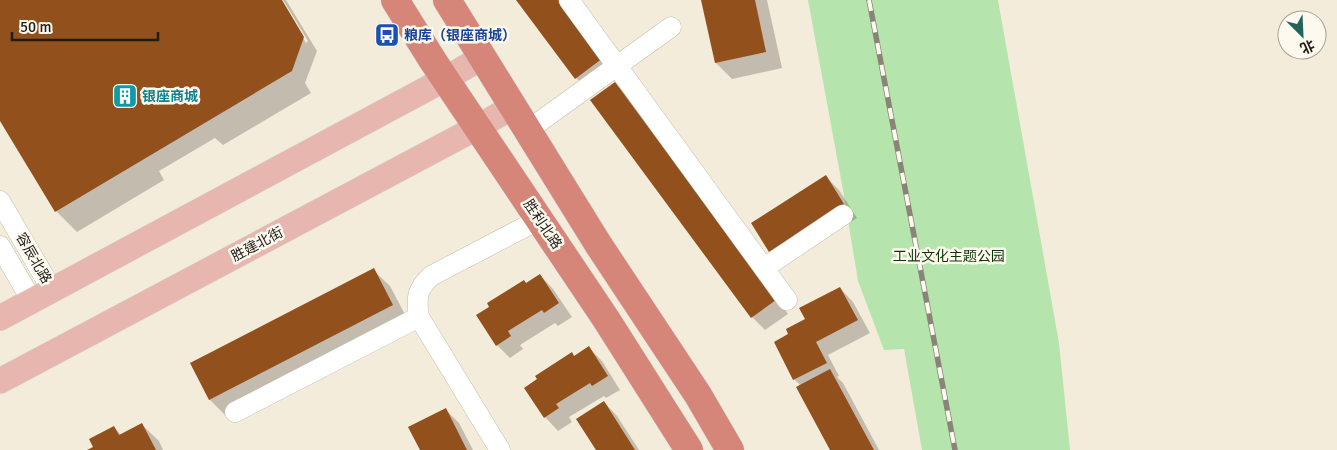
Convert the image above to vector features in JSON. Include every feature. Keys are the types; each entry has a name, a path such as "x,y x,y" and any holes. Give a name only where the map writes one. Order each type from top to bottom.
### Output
{"highway":[{"name":"胜利北路","path":"395,0 445,79 606,318 689,450"},
{"path":"447,0 598,244 698,395 730,450"}],"main road":[{"path":"0,318 483,57"},
{"name":"胜建北街","path":"0,381 478,127 514,106"}],"street":[{"path":"569,0 787,300"},
{"path":"528,130 671,27"},
{"name":"容辰北路","path":"0,201 42,296"},
{"path":"764,268 843,215"},
{"path":"496,446 419,317 417,303 421,286 431,276 540,219"},
{"name":"容辰北路","path":"0,246 42,296"},
{"path":"235,412 419,317"}],"green space":[{"name":"工业文化主题公园","path":"808,0 998,0 1059,343 1070,450 922,450 904,349 884,350 858,281"}],"building":[{"name":"银座商城","path":"0,0 282,0 304,37 292,71 55,212 0,121"},
{"path":"516,0 560,0 603,58 575,79"},
{"path":"701,0 755,0 766,52 715,63"},
{"path":"615,82 776,300 751,318 590,100"},
{"path":"826,175 844,204 769,252 751,223"},
{"path":"374,268 393,305 209,400 190,363"},
{"path":"540,274 559,303 544,313 542,310 508,331 511,336 496,346 476,315 489,307 487,303 524,280 526,283"},
{"path":"840,287 858,320 816,342 827,363 793,380 774,342 788,334 786,329 805,319 799,308"},
{"path":"589,346 608,376 592,386 590,383 556,404 559,408 544,418 524,388 537,379 535,376 572,352 574,356"},
{"path":"830,369 874,450 830,450 796,387"},
{"path":"604,401 635,450 596,450 576,419"},
{"path":"446,408 467,450 420,450 408,427"},
{"path":"142,423 156,450 87,450 93,447 89,439 114,426 119,435"}],"railway":[{"path":"869,0 955,450"}],"place":[{"name":"粮库（银座商城）","path":"387,35"},
{"name":"银座商城","path":"125,96"}]}
